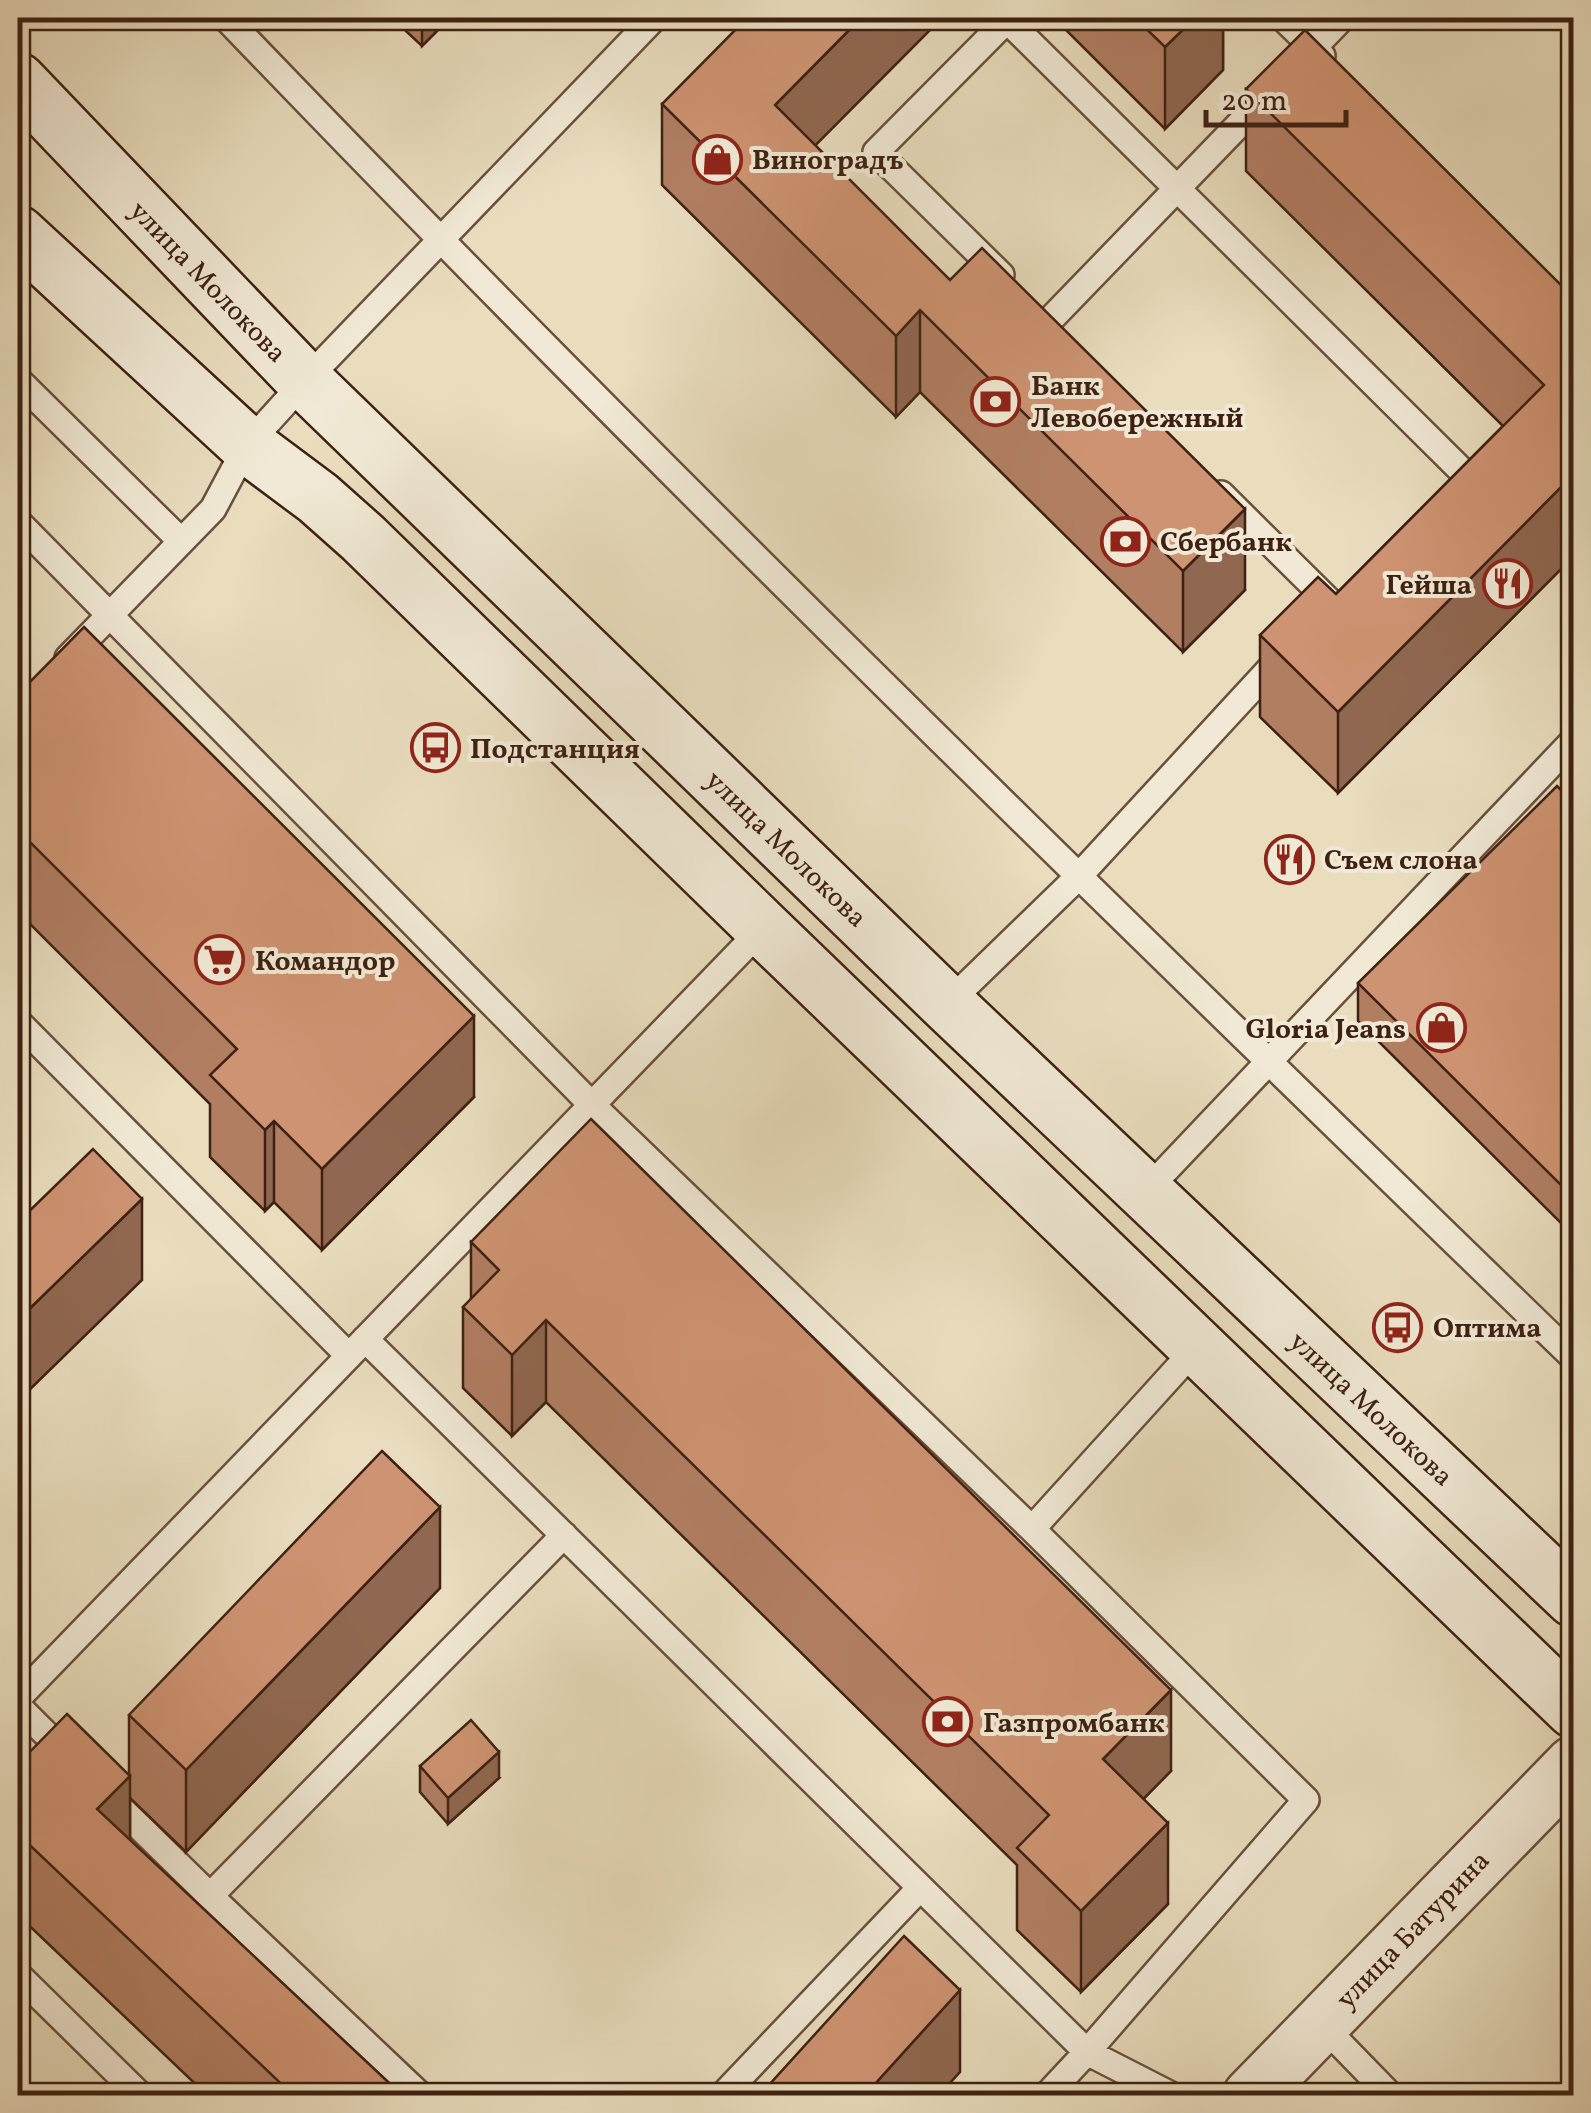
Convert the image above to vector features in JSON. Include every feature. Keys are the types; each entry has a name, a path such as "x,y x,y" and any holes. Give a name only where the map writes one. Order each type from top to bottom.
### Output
{"main road":[{"name":"улица Молокова","path":"18,80 306,381 947,1004 1574,1598"},
{"path":"18,234 248,445 363,538 1574,1710"},
{"path":"363,538 373,508 431,502"},
{"name":"улица Батурина","path":"1251,2096 1574,1764"}],"lane":[{"path":"226,18 440,240 1078,877 1574,1358"},
{"path":"56,670 213,510 248,445 306,381 654,18"},
{"path":"1283,18 1340,75"},
{"path":"1342,18 1176,188 1042,316 876,152 1007,20 1176,188 1457,480 1484,450"},
{"path":"18,380 181,541"},
{"path":"1204,476 1331,604"},
{"path":"18,522 592,1106 1032,1529 1306,1800 1046,2096"},
{"path":"947,1004 1078,877 1291,646"},
{"path":"1145,1192 1574,740"},
{"path":"18,1698 762,928"},
{"path":"18,1022 358,1348 564,1535 1086,2052 1173,2096"},
{"path":"1032,1529 1196,1346"},
{"path":"210,1896 564,1535"},
{"path":"18,1706 210,1896 421,2096"},
{"path":"722,2096 920,1888"},
{"path":"18,1974 141,2096"},
{"path":"1320,2024 1391,2096"}],"building":[{"path":"747,18 861,18 775,105 950,280 982,248 1245,509 1183,571 920,310 896,336 662,104"},
{"path":"1135,18 1195,18 1165,47"},
{"path":"1305,30 1574,298 1574,474 1338,712 1260,635 1318,577 1336,594 1544,385 1246,89"},
{"path":"84,627 474,1016 322,1169 274,1121 265,1130 210,1075 237,1049 30,842 18,855 18,694"},
{"path":"1557,786 1574,803 1574,1198 1358,983"},
{"path":"591,1119 1171,1690 1103,1759 1168,1823 1081,1911 1017,1848 1049,1815 546,1320 512,1355 463,1307 499,1270 471,1242"},
{"path":"93,1149 142,1199 18,1320 18,1222"},
{"path":"382,1451 440,1507 186,1770 129,1715"},
{"path":"67,1714 130,1776 97,1809 403,2096 294,2096 18,1834 18,1764"},
{"path":"471,1720 499,1752 448,1798 420,1766"},
{"path":"904,1936 960,1990 864,2096 759,2096"}],"place":[{"name":"Виноградъ","path":"717,159"},
{"name":"Банк Левобережный","path":"996,401"},
{"name":"Сбербанк","path":"1125,541"},
{"name":"Гейша","path":"1507,584"},
{"name":"Подстанция","path":"435,748"},
{"name":"Съем слона","path":"1289,859"},
{"name":"Командор","path":"220,960"},
{"name":"Gloria Jeans","path":"1441,1028"},
{"name":"Оптима","path":"1398,1327"},
{"name":"Газпромбанк","path":"948,1722"}]}
